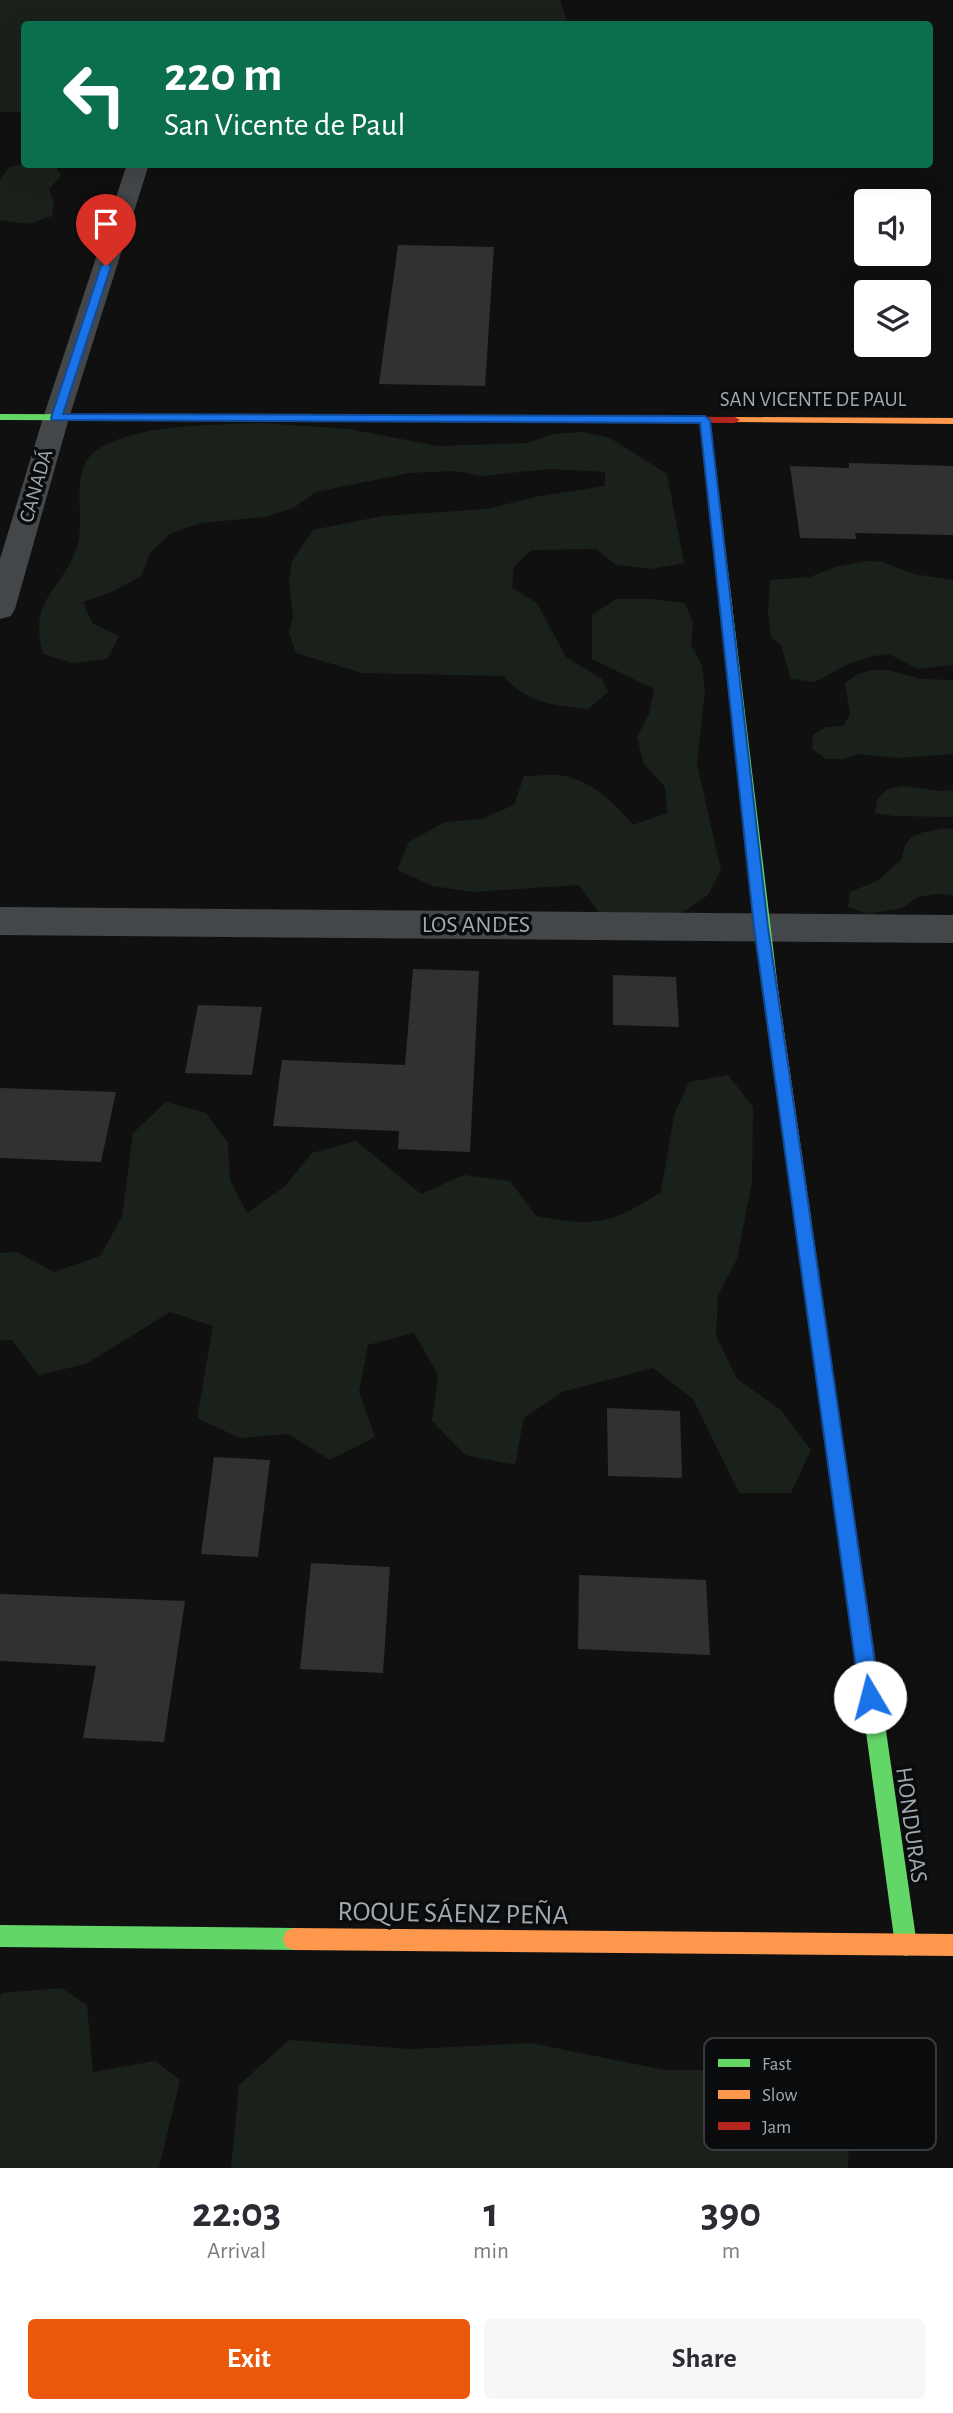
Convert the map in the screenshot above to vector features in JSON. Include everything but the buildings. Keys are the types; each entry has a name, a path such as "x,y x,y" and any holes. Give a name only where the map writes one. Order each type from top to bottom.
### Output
{"street":[{"name":"CANADÁ","path":"0,609 56,418 137,168"},
{"name":"SAN VICENTE DE PAUL","path":"0,417 953,421"},
{"name":"HONDURAS","path":"705,420 761,927 905,1945"},
{"name":"LOS ANDES","path":"0,921 953,929"},
{"name":"ROQUE SÁENZ PEÑA","path":"0,1936 953,1945"}],"shaded area":[{"path":"0,0 560,0 567,21 21,21 21,112 0,112"},
{"path":"21,165 21,168 57,168 61,176 49,189 54,202 52,216 28,224 0,220 0,180 9,167"},
{"path":"262,423 349,429 438,446 528,443 552,434 583,432 610,438 667,474 684,563 652,569 616,565 596,549 531,550 514,567 512,588 537,603 566,657 602,679 608,692 588,709 542,702 522,692 504,676 362,673 296,653 289,632 293,617 289,580 292,561 313,530 382,516 486,509 540,496 605,486 605,472 549,469 483,476 454,471 409,473 316,492 293,508 265,517 201,523 171,533 150,553 141,576 114,591 83,602 92,623 119,636 107,659 72,663 43,654 39,622 42,610 75,553 80,532 81,478 83,468 94,453 112,442 163,429"},
{"path":"867,561 883,562 913,574 953,580 953,665 918,669 889,654 848,664 815,682 791,679 781,645 771,638 768,613 770,580 810,577 835,567"},
{"path":"616,599 685,603 693,623 691,645 702,666 705,690 697,764 721,870 708,895 680,914 599,913 579,885 473,892 433,886 397,870 409,842 445,822 481,819 514,805 524,776 557,775 579,781 600,792 633,825 667,813 665,787 644,764 637,737 649,714 654,689 592,659 592,615"},
{"path":"871,670 888,670 922,679 953,680 953,754 897,758 860,754 844,759 826,759 812,749 813,735 826,727 843,726 850,714 845,683 856,675"},
{"path":"904,786 953,790 953,817 875,813 877,799 887,789"},
{"path":"946,828 953,829 953,895 917,897 903,908 867,914 848,907 850,892 877,881 902,859 911,838"},
{"path":"728,1075 753,1107 752,1182 737,1259 718,1295 716,1336 737,1379 781,1410 811,1450 791,1493 739,1493 693,1399 653,1368 562,1392 524,1418 515,1465 465,1455 432,1421 438,1375 414,1333 368,1345 359,1392 375,1437 330,1460 288,1434 240,1438 197,1418 213,1326 170,1312 86,1364 38,1375 12,1340 0,1340 0,1253 17,1252 54,1272 100,1256 122,1217 133,1133 166,1102 206,1113 228,1143 230,1180 247,1213 284,1187 312,1153 356,1141 421,1194 464,1175 510,1181 536,1216 588,1222 615,1217 661,1192 674,1115 689,1082"},
{"path":"61,1988 87,2005 93,2072 155,2061 180,2080 159,2168 0,2168 0,1998 2,1993"},
{"path":"289,2040 411,2049 531,2043 665,2070 704,2070 704,2150 849,2150 848,2168 231,2168 239,2085"}],"traffic: fast":[{"path":"0,417 295,418"},
{"path":"705,420 770,989"},
{"path":"873,1710 906,1945"},
{"path":"0,1936 294,1939"}],"traffic: slow":[{"path":"735,420 953,421"},
{"path":"770,989 826,1385"},
{"path":"294,1939 953,1945"}],"traffic: jam":[{"path":"295,418 735,420"},
{"path":"826,1385 873,1710"}],"route":[{"path":"106,266 56,418 705,420 761,927 870,1697"}]}
